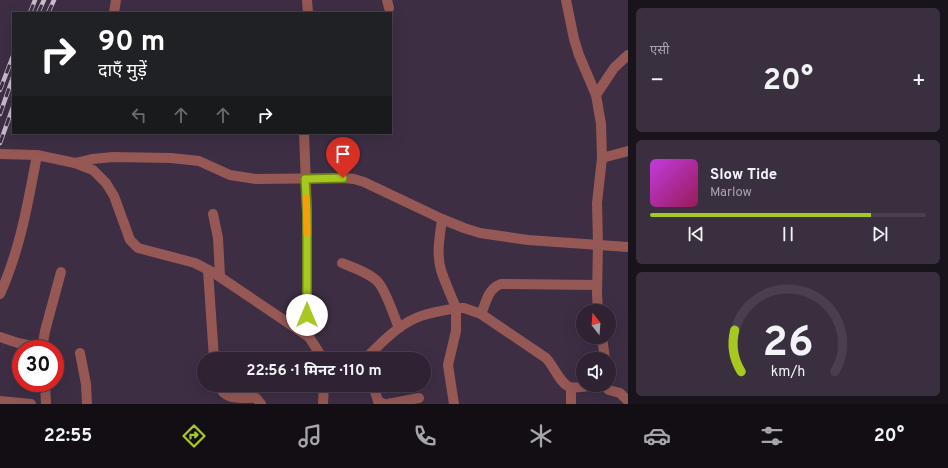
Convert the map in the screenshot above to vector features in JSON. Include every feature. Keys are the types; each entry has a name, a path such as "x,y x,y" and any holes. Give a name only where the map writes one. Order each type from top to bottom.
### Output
{"street":[{"path":"114,12 116,0"},
{"path":"307,0 308,12"},
{"path":"566,0 571,27 579,55 596,95 601,124 602,158 598,191 598,304"},
{"path":"596,95 614,68 628,55"},
{"path":"304,134 307,211 307,315 309,337"},
{"path":"602,158 628,151"},
{"path":"0,154 37,156 75,163 93,170 106,183 114,196 130,240 138,248 195,263 220,276 309,337 319,352"},
{"path":"0,294 8,277 20,239 37,156"},
{"path":"75,163 92,159 113,157 186,159 199,161 230,175 256,179 354,179 364,182 464,228 502,237 628,247"},
{"path":"213,214 218,238 220,276"},
{"path":"442,219 439,246 441,269 456,308 456,331 448,365 454,404"},
{"path":"342,263 363,272 378,282 399,328"},
{"path":"208,270 214,352"},
{"path":"44,340 61,272"},
{"path":"481,314 491,289 501,284 597,285"},
{"path":"373,352 399,328 416,318 425,314 456,308 464,308 481,314 546,358 552,364 561,381 565,385 571,388 576,387"},
{"path":"0,337 12,341"},
{"path":"80,353 86,379 87,404"},
{"path":"571,388 571,404"},
{"path":"45,392 46,404"},
{"path":"223,392 231,397 256,398 261,404"},
{"path":"323,404 324,392"},
{"path":"375,392 378,401 384,404"},
{"path":"616,392 620,393 628,401"},
{"path":"388,404 419,398"},
{"path":"0,402 31,404"}],"railway":[{"path":"30,12 35,0"},
{"path":"38,12 44,0"},
{"path":"48,12 54,0"},
{"path":"0,90 12,59"},
{"path":"0,114 12,80"},
{"path":"0,143 12,110"}],"slow traffic":[{"path":"306,198 307,233"}],"route":[{"path":"307,315 307,211 305,179 343,178"}]}
